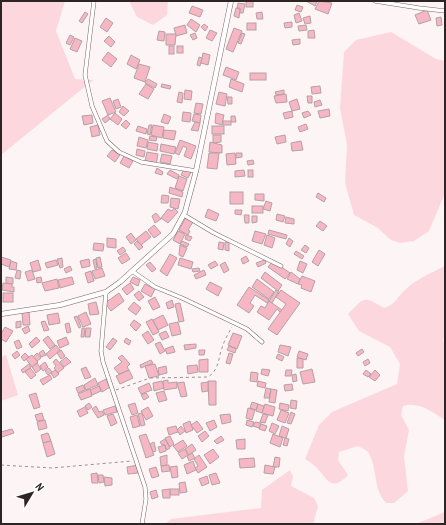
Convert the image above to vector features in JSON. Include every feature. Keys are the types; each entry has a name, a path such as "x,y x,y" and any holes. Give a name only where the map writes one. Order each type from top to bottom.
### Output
{"street":[{"path":"94,1 85,75 92,106 107,141 119,152 141,162 196,171"},
{"path":"1,314 60,305 106,292 165,243 173,234 184,215 196,171 231,1"},
{"path":"375,1 419,8 445,10"},
{"path":"184,215 214,233 281,266"},
{"path":"132,271 155,287 182,298 251,332 262,342"},
{"path":"106,292 101,351 137,460 146,493 142,524"}],"path":[{"path":"113,391 150,378 208,377 214,373 222,347 235,323 236,324"},
{"path":"1,465 52,468 137,460"}],"shaded area":[{"path":"1,1 65,1 56,31 75,79 93,80 1,155"},
{"path":"129,1 168,1 167,15 153,25 137,17"},
{"path":"391,32 436,59 445,61 445,193 429,231 414,241 400,243 391,240 378,228 354,215 345,183 347,145 340,108 344,52 356,40"},
{"path":"445,266 445,337 443,339 445,345 445,420 420,406 403,406 401,415 409,430 404,456 408,491 394,503 386,503 379,490 373,462 366,450 358,446 339,452 338,460 348,475 342,481 337,483 329,482 315,466 305,459 319,425 332,412 397,384 400,364 390,347 359,331 348,314 364,300 371,301 384,308 394,303 409,286 424,276"},
{"path":"6,355 18,395 1,401 1,357"},
{"path":"290,470 293,477 291,486 314,498 318,506 313,524 165,524 171,519 261,508 262,490"},
{"path":"445,512 445,524 416,524"}],"building":[{"path":"246,1 253,1 253,7 246,7"},
{"path":"306,1 317,1 315,6"},
{"path":"319,1 332,3 328,14 315,9"},
{"path":"238,3 245,4 243,13 240,13 240,8 237,8"},
{"path":"297,5 303,7 301,12 295,10"},
{"path":"192,6 203,10 200,17 189,13"},
{"path":"236,8 240,9 239,18 234,16"},
{"path":"427,10 431,20 419,24 415,15"},
{"path":"85,12 88,14 82,23 79,21"},
{"path":"262,12 263,19 257,19 256,13"},
{"path":"299,13 302,21 296,23 294,15"},
{"path":"310,16 311,23 305,24 303,18"},
{"path":"441,17 442,25 437,26 436,18"},
{"path":"106,18 113,23 107,32 100,27"},
{"path":"191,19 200,25 196,32 187,25"},
{"path":"292,22 292,27 285,28 284,23"},
{"path":"247,23 256,23 256,30 247,30"},
{"path":"204,24 208,27 205,31 201,27"},
{"path":"185,25 187,33 176,36 174,28"},
{"path":"306,25 307,30 299,31 298,26"},
{"path":"234,28 242,31 233,52 226,49"},
{"path":"210,30 217,33 212,41 206,38"},
{"path":"314,30 315,38 308,38 308,31"},
{"path":"159,31 165,32 164,41 157,40"},
{"path":"195,33 197,38 193,40 190,35"},
{"path":"242,33 245,34 241,44 238,43"},
{"path":"166,34 176,34 175,45 166,45"},
{"path":"70,35 74,37 70,45 66,43"},
{"path":"109,36 115,42 111,47 104,41"},
{"path":"75,38 82,41 77,52 70,49"},
{"path":"300,39 300,44 293,45 292,40"},
{"path":"169,46 174,46 174,54 169,54"},
{"path":"177,46 183,46 183,53 177,53"},
{"path":"108,52 117,59 111,67 102,60"},
{"path":"203,53 210,55 208,65 201,63"},
{"path":"131,55 140,60 136,69 127,64"},
{"path":"199,57 202,58 200,66 197,65"},
{"path":"139,64 150,67 145,82 134,78"},
{"path":"226,67 239,72 236,80 223,75"},
{"path":"250,73 266,73 266,80 250,80"},
{"path":"148,79 157,84 155,88 145,83"},
{"path":"231,79 244,84 242,92 229,87"},
{"path":"146,84 154,89 148,99 139,94"},
{"path":"162,84 171,86 170,89 161,87"},
{"path":"320,86 321,93 312,94 311,87"},
{"path":"185,90 192,91 191,100 184,99"},
{"path":"284,90 284,94 276,95 275,92"},
{"path":"179,92 183,93 182,103 177,102"},
{"path":"219,92 227,94 225,106 216,104"},
{"path":"286,94 287,102 276,103 274,96"},
{"path":"307,96 312,96 312,103 308,103"},
{"path":"227,97 232,97 232,104 228,104"},
{"path":"110,98 116,112 108,115 102,101"},
{"path":"118,99 121,107 116,109 113,101"},
{"path":"297,99 300,109 292,111 289,102"},
{"path":"320,100 322,105 315,107 314,102"},
{"path":"196,103 203,104 201,114 194,113"},
{"path":"123,106 129,111 124,116 119,112"},
{"path":"329,109 330,116 320,118 318,111"},
{"path":"292,111 293,117 285,119 283,113"},
{"path":"308,111 311,115 304,118 302,113"},
{"path":"183,112 191,113 190,122 182,121"},
{"path":"115,113 122,119 118,125 110,119"},
{"path":"216,113 224,115 222,125 215,123"},
{"path":"164,114 171,117 168,124 161,122"},
{"path":"194,114 201,115 200,123 192,121"},
{"path":"92,115 93,123 84,125 82,116"},
{"path":"108,115 110,119 105,123 102,119"},
{"path":"231,116 235,116 236,122 231,122"},
{"path":"126,120 130,124 126,129 121,125"},
{"path":"223,121 231,121 231,125 223,125"},
{"path":"195,122 200,123 198,131 191,130"},
{"path":"306,124 308,129 300,132 298,127"},
{"path":"98,125 100,135 92,137 90,127"},
{"path":"149,125 152,125 150,135 147,134"},
{"path":"153,125 164,127 162,138 151,135"},
{"path":"138,126 147,129 146,134 136,131"},
{"path":"212,126 224,126 224,134 212,134"},
{"path":"164,130 176,131 174,140 163,138"},
{"path":"213,135 221,135 221,142 213,143"},
{"path":"285,135 286,142 277,144 275,137"},
{"path":"150,136 157,137 156,141 149,140"},
{"path":"139,137 148,140 146,148 137,146"},
{"path":"180,140 196,146 191,159 184,156 187,148 183,146 179,155 175,153"},
{"path":"301,141 303,150 292,151 291,143"},
{"path":"148,142 158,144 157,151 147,149"},
{"path":"210,142 222,145 222,153 209,152"},
{"path":"161,144 176,147 174,154 160,151"},
{"path":"137,149 145,151 144,157 136,155"},
{"path":"112,150 120,155 115,162 107,156"},
{"path":"147,152 158,154 156,165 153,164 153,162 145,161"},
{"path":"209,153 219,153 217,169 207,168"},
{"path":"235,153 236,164 227,165 226,154"},
{"path":"236,153 242,153 242,157 236,158"},
{"path":"162,154 172,156 170,164 160,162"},
{"path":"124,156 133,161 129,168 120,163"},
{"path":"253,160 254,164 248,165 247,161"},
{"path":"157,168 163,172 162,175 155,173"},
{"path":"184,169 191,172 188,178 181,175"},
{"path":"170,170 179,175 177,179 167,174"},
{"path":"244,170 245,176 235,177 235,171"},
{"path":"248,170 253,170 253,177 248,177"},
{"path":"179,176 187,179 183,191 175,188"},
{"path":"170,187 183,192 182,197 169,193"},
{"path":"230,192 243,192 243,204 230,204"},
{"path":"318,193 326,198 324,202 316,197"},
{"path":"255,194 264,194 264,201 255,200"},
{"path":"162,195 169,196 168,203 161,203"},
{"path":"171,198 180,199 178,209 170,207"},
{"path":"266,201 272,203 270,211 263,209"},
{"path":"252,206 263,206 263,213 252,213"},
{"path":"174,208 178,212 168,223 161,218 168,209 172,211"},
{"path":"208,209 219,214 216,221 205,217"},
{"path":"235,210 242,210 241,215 235,214"},
{"path":"156,213 161,219 155,223 152,216"},
{"path":"277,214 285,216 283,222 276,220"},
{"path":"244,215 249,215 249,223 245,223"},
{"path":"252,216 257,216 257,222 252,223"},
{"path":"186,217 193,222 188,230 190,231 188,235 179,230"},
{"path":"286,217 294,219 294,224 285,223"},
{"path":"320,221 327,226 323,231 316,226"},
{"path":"154,225 161,233 154,238 148,230"},
{"path":"269,230 287,235 286,239 268,234"},
{"path":"146,231 151,237 141,245 136,239"},
{"path":"178,231 185,234 180,244 173,240"},
{"path":"255,231 266,234 262,244 252,241"},
{"path":"131,233 136,240 131,244 126,237"},
{"path":"186,235 192,237 190,241 185,239"},
{"path":"267,235 275,238 272,248 264,245"},
{"path":"107,238 116,239 116,248 107,247"},
{"path":"289,238 293,241 290,247 286,244"},
{"path":"137,241 143,247 139,250 134,244"},
{"path":"182,241 189,244 187,247 180,244"},
{"path":"219,242 224,243 223,250 218,249"},
{"path":"225,242 229,242 229,251 225,250"},
{"path":"94,243 104,244 103,251 93,250"},
{"path":"180,245 187,248 183,257 179,255"},
{"path":"305,245 309,248 306,253 301,250"},
{"path":"123,247 126,251 120,255 117,251"},
{"path":"319,250 325,254 318,266 312,262"},
{"path":"296,251 304,256 302,259 294,254"},
{"path":"126,253 130,259 122,264 118,258"},
{"path":"170,254 177,258 167,276 160,271"},
{"path":"246,256 249,261 243,264 241,259"},
{"path":"1,257 11,260 9,267 1,264"},
{"path":"100,257 102,267 98,268 96,258"},
{"path":"62,258 63,267 60,268 57,259"},
{"path":"180,258 193,262 191,269 178,265"},
{"path":"89,259 90,266 82,268 80,261"},
{"path":"96,259 97,268 95,269 93,260"},
{"path":"38,260 41,270 33,272 30,263"},
{"path":"56,260 58,265 47,268 45,263"},
{"path":"265,260 266,263 258,267 256,263"},
{"path":"11,261 17,263 16,270 9,269"},
{"path":"215,261 218,265 211,269 208,265"},
{"path":"273,261 290,273 285,279 268,267"},
{"path":"300,261 307,264 303,273 297,270"},
{"path":"150,262 156,269 152,272 146,265"},
{"path":"225,262 229,270 224,273 220,265"},
{"path":"70,266 72,270 66,273 64,269"},
{"path":"102,268 105,276 95,279 92,271"},
{"path":"199,268 200,271 193,272 192,269"},
{"path":"17,270 21,271 20,279 15,278"},
{"path":"32,270 35,279 28,281 25,272"},
{"path":"204,270 206,275 196,279 194,275"},
{"path":"91,271 94,281 88,283 85,273"},
{"path":"265,272 282,285 278,291 261,278"},
{"path":"291,272 300,279 298,284 287,279"},
{"path":"302,276 315,281 311,292 301,288 302,285 298,284"},
{"path":"6,277 13,278 13,284 6,283"},
{"path":"41,277 42,282 37,283 36,278"},
{"path":"72,277 74,284 60,288 58,280"},
{"path":"133,277 140,280 138,286 130,282"},
{"path":"57,279 59,288 45,291 42,283"},
{"path":"257,279 274,292 269,299 252,287"},
{"path":"210,282 222,288 218,296 206,289"},
{"path":"3,283 12,284 12,287 14,287 14,292 2,290"},
{"path":"130,283 134,289 127,295 122,289"},
{"path":"145,284 155,289 151,297 141,291"},
{"path":"249,287 269,300 267,303 255,295 250,303 254,306 249,313 237,305"},
{"path":"276,290 279,291 272,303 269,301"},
{"path":"281,290 300,303 277,335 268,329 286,304 276,297"},
{"path":"139,291 144,297 139,301 134,295"},
{"path":"3,293 13,293 13,302 3,302"},
{"path":"119,293 124,301 111,311 105,303"},
{"path":"155,297 160,307 153,310 148,301"},
{"path":"172,300 174,307 168,309 166,303"},
{"path":"269,301 282,310 280,312 277,309 269,320 257,312 261,306 265,308"},
{"path":"96,302 99,314 90,315 88,304"},
{"path":"134,302 141,308 136,315 128,309"},
{"path":"180,303 184,321 179,322 175,304"},
{"path":"29,311 30,325 23,325 22,312"},
{"path":"86,312 91,324 83,327 78,316"},
{"path":"58,313 60,323 49,325 47,315"},
{"path":"163,315 168,325 158,330 153,320"},
{"path":"77,316 81,327 79,328 74,317"},
{"path":"152,319 159,332 153,335 146,322"},
{"path":"134,320 141,325 136,331 130,325"},
{"path":"21,321 21,327 16,328 16,322"},
{"path":"45,321 49,330 44,331 41,322"},
{"path":"178,322 181,334 172,336 169,324"},
{"path":"69,323 71,332 67,333 65,324"},
{"path":"28,326 30,331 25,334 22,329"},
{"path":"5,327 13,331 6,342 1,339 1,334"},
{"path":"82,328 85,328 84,337 81,337"},
{"path":"86,328 91,328 90,337 85,337"},
{"path":"148,331 154,340 148,344 142,335"},
{"path":"166,331 169,337 162,340 159,334"},
{"path":"233,333 242,336 237,349 228,345"},
{"path":"48,336 55,345 50,349 43,340"},
{"path":"36,337 40,341 32,348 29,344"},
{"path":"66,337 69,344 60,348 57,341"},
{"path":"113,338 117,341 110,350 106,347"},
{"path":"126,338 131,341 129,345 124,342"},
{"path":"19,340 22,347 17,349 14,342"},
{"path":"160,342 165,351 160,354 155,344"},
{"path":"196,344 196,348 185,350 184,345"},
{"path":"56,345 60,350 50,359 46,354"},
{"path":"280,345 291,347 288,356 278,352"},
{"path":"173,346 175,352 167,354 165,349"},
{"path":"229,346 236,349 235,353 227,350"},
{"path":"362,349 364,352 358,356 356,353"},
{"path":"43,350 46,355 41,357 39,353"},
{"path":"61,350 65,356 61,359 57,353"},
{"path":"199,350 205,350 204,355 199,355"},
{"path":"17,351 20,355 15,359 12,355"},
{"path":"299,351 308,354 306,360 297,357"},
{"path":"25,353 29,357 24,361 21,357"},
{"path":"37,353 41,358 37,361 33,357"},
{"path":"229,353 233,354 230,364 226,363"},
{"path":"278,354 284,357 282,361 276,358"},
{"path":"32,355 38,362 32,367 26,359"},
{"path":"122,355 130,364 127,367 129,370 119,374 114,368 122,362 118,358"},
{"path":"66,357 71,362 64,367 60,362"},
{"path":"297,358 303,359 303,368 297,368"},
{"path":"56,359 64,368 58,373 54,368 56,366 53,362"},
{"path":"208,359 208,372 199,372 199,360"},
{"path":"368,359 370,363 365,366 363,362"},
{"path":"151,360 153,363 141,368 140,365"},
{"path":"45,362 48,367 43,371 40,366"},
{"path":"37,363 41,369 36,373 32,367"},
{"path":"29,364 31,367 23,373 21,370"},
{"path":"155,364 159,376 149,378 145,366"},
{"path":"197,365 198,372 188,374 187,366"},
{"path":"166,366 167,373 159,375 158,368"},
{"path":"86,367 91,377 85,379 81,369"},
{"path":"30,368 36,375 31,379 25,372"},
{"path":"49,368 52,372 48,375 45,371"},
{"path":"262,369 270,370 268,376 261,374"},
{"path":"312,369 315,382 303,384 300,372"},
{"path":"55,370 59,374 54,378 51,373"},
{"path":"129,370 133,378 120,384 116,376"},
{"path":"286,370 292,370 291,376 285,376"},
{"path":"366,370 371,374 368,377 363,374"},
{"path":"375,370 380,375 375,381 369,377"},
{"path":"251,372 258,373 257,382 250,381"},
{"path":"296,374 297,381 293,382 292,375"},
{"path":"50,375 52,379 43,385 40,380"},
{"path":"95,378 98,385 86,390 84,385"},
{"path":"106,379 110,387 102,392 98,383"},
{"path":"168,380 168,383 177,382 177,388 164,390 163,381"},
{"path":"162,381 164,388 154,391 153,383"},
{"path":"208,381 216,381 216,405 209,405"},
{"path":"258,381 266,383 265,388 257,386"},
{"path":"184,382 187,396 181,397 177,383"},
{"path":"208,382 208,391 202,392 201,383"},
{"path":"149,383 152,390 141,394 138,388"},
{"path":"292,384 293,390 285,391 284,385"},
{"path":"83,385 85,390 78,393 76,388"},
{"path":"99,386 101,391 92,395 90,390"},
{"path":"266,388 271,389 269,398 264,398"},
{"path":"90,389 92,396 81,400 78,394"},
{"path":"271,389 277,390 275,403 269,402"},
{"path":"164,391 167,400 159,402 156,393"},
{"path":"36,393 40,407 34,409 29,395"},
{"path":"146,393 149,397 144,400 141,395"},
{"path":"291,400 297,401 296,409 290,408"},
{"path":"252,402 258,404 256,410 250,408"},
{"path":"89,403 92,407 88,410 85,406"},
{"path":"135,403 138,413 132,415 128,405"},
{"path":"280,403 289,405 288,411 279,409"},
{"path":"258,404 264,406 262,413 256,411"},
{"path":"265,404 275,407 273,416 262,413"},
{"path":"96,406 99,412 102,411 104,415 98,418 92,409"},
{"path":"115,406 117,412 105,415 103,410"},
{"path":"85,407 88,413 80,417 77,411"},
{"path":"148,407 153,416 146,420 141,411"},
{"path":"248,408 255,410 252,420 246,418"},
{"path":"281,410 289,413 285,423 277,420"},
{"path":"291,412 295,414 291,424 287,423"},
{"path":"42,413 44,420 37,421 35,415"},
{"path":"142,413 145,425 141,426 138,414"},
{"path":"113,414 117,423 111,426 107,416"},
{"path":"230,414 231,422 222,424 220,415"},
{"path":"263,414 268,415 265,423 260,422"},
{"path":"137,415 140,426 133,428 130,417"},
{"path":"45,420 47,428 39,430 37,422"},
{"path":"214,420 217,427 210,431 206,423"},
{"path":"247,420 254,422 252,427 246,425"},
{"path":"190,421 193,430 186,433 183,424"},
{"path":"197,421 203,429 197,433 191,425"},
{"path":"255,422 261,423 259,428 253,426"},
{"path":"272,423 279,426 275,434 269,431"},
{"path":"261,424 267,426 265,431 259,429"},
{"path":"176,426 178,432 169,435 167,428"},
{"path":"181,426 185,431 180,435 177,430"},
{"path":"282,426 289,429 286,438 279,436"},
{"path":"12,429 14,433 2,437 1,432"},
{"path":"205,431 209,436 202,442 198,436"},
{"path":"48,433 51,441 43,443 41,435"},
{"path":"146,434 154,455 146,458 139,436"},
{"path":"273,434 283,438 280,447 270,443"},
{"path":"170,436 174,444 170,447 165,438"},
{"path":"221,436 224,440 217,444 214,441"},
{"path":"285,438 289,439 287,446 283,445"},
{"path":"165,439 170,448 167,450 164,444 162,445 160,442"},
{"path":"245,439 245,449 237,449 236,440"},
{"path":"183,440 187,446 178,452 173,446"},
{"path":"51,441 55,454 47,457 43,443"},
{"path":"154,442 156,451 153,452 150,444"},
{"path":"192,444 196,450 189,455 185,449"},
{"path":"165,445 166,451 160,453 158,447"},
{"path":"185,449 188,455 182,459 178,453"},
{"path":"213,449 219,457 210,464 204,455"},
{"path":"192,453 195,458 189,461 187,456"},
{"path":"167,455 167,465 161,466 160,457"},
{"path":"199,455 207,467 198,473 195,468 198,466 194,459"},
{"path":"275,457 280,458 279,467 273,467"},
{"path":"254,458 255,467 240,468 239,459"},
{"path":"193,461 196,470 187,474 184,465"},
{"path":"138,465 138,473 128,474 127,467"},
{"path":"169,465 170,471 162,472 161,466"},
{"path":"265,465 275,467 273,474 264,473"},
{"path":"177,466 178,477 172,478 170,467"},
{"path":"156,467 159,476 152,478 149,469"},
{"path":"97,473 98,483 92,483 91,474"},
{"path":"216,473 220,483 212,485 209,475"},
{"path":"98,475 103,475 104,482 99,483"},
{"path":"207,476 209,483 202,486 199,479"},
{"path":"104,477 112,478 112,485 105,486"},
{"path":"185,482 187,492 180,493 179,483"},
{"path":"170,489 179,489 179,495 170,495"},
{"path":"170,489 170,498 163,498 162,490"},
{"path":"156,490 158,497 152,499 150,492"}]}
